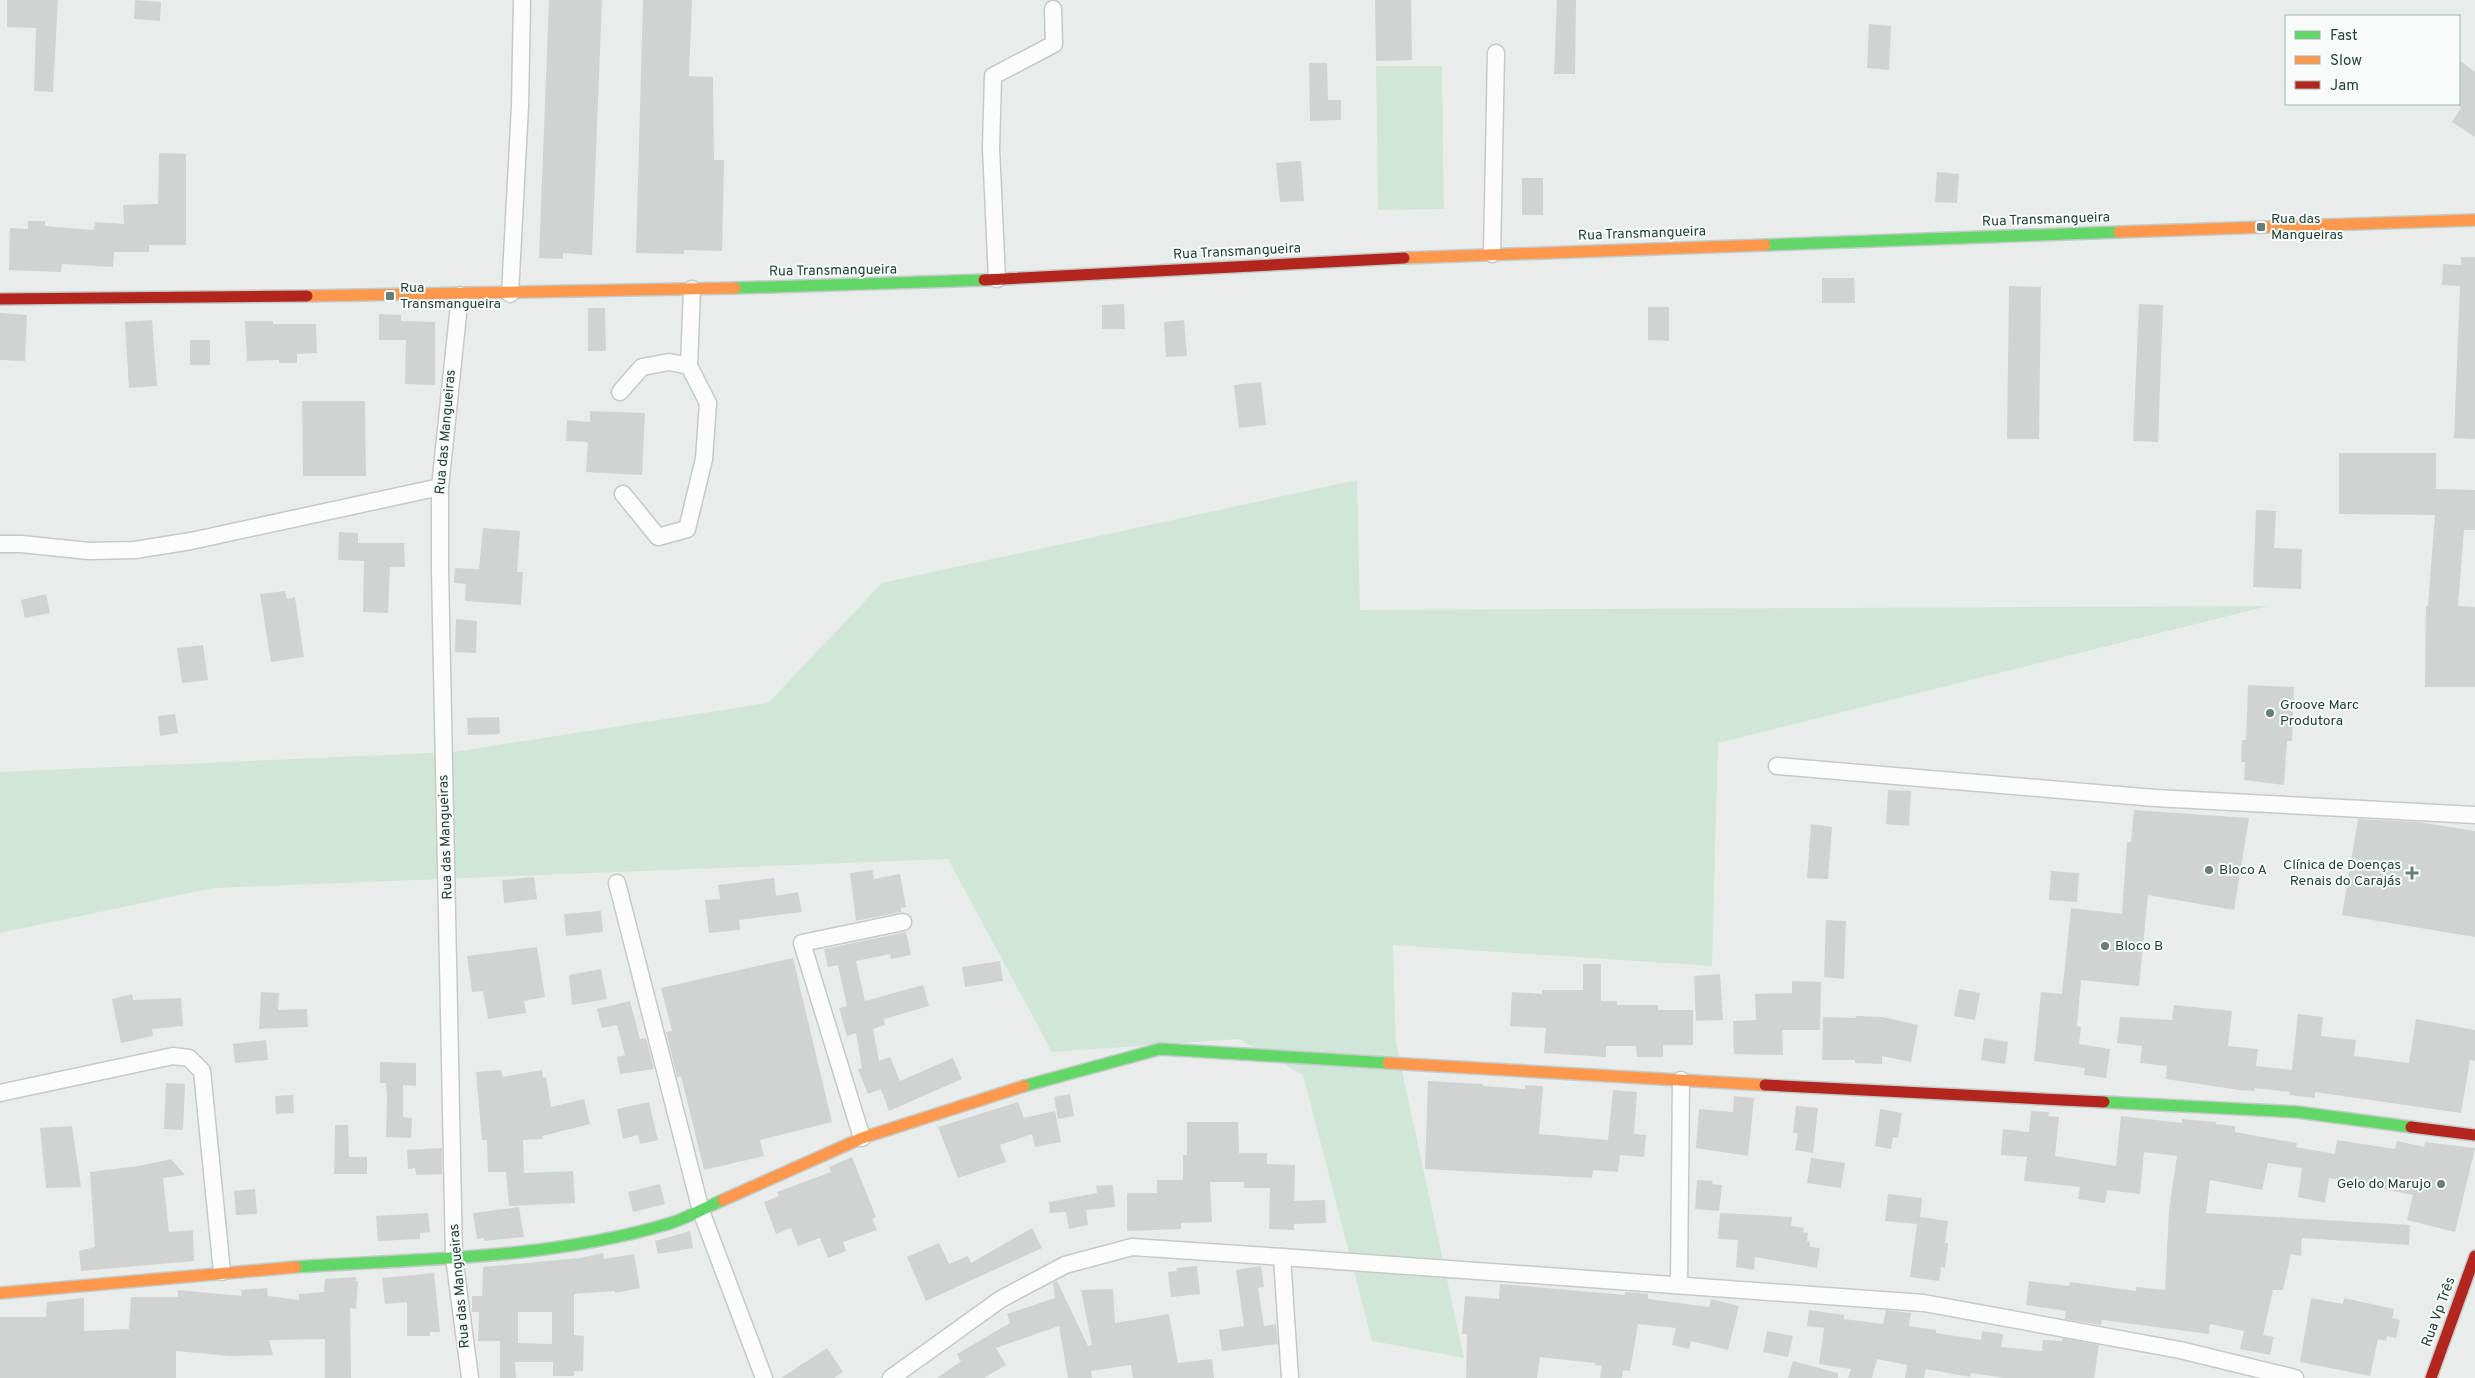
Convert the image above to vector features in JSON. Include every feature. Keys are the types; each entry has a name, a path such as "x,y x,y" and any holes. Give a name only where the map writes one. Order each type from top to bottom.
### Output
{"street":[{"path":"510,294 520,106 522,0"},
{"path":"997,279 991,148 993,76 1054,44 1053,9"},
{"path":"1492,254 1496,53"},
{"name":"Rua Transmangueira","path":"0,299 460,295 900,284 1492,254 2475,220"},
{"path":"623,494 658,537 687,529 704,459 708,403 689,366 692,290"},
{"name":"Rua das Mangueiras","path":"460,295 440,487 454,1257 470,1378"},
{"path":"620,392 642,367 669,362 689,366"},
{"path":"0,544 21,544 89,551 135,550 191,542 440,487"},
{"path":"1777,766 2155,798 2475,815"},
{"path":"617,883 701,1211 764,1378"},
{"path":"862,1138 802,943 903,922"},
{"path":"0,1293 222,1272 454,1257 579,1245 666,1225 862,1138 1040,1081 1160,1049 1681,1080 2298,1112 2475,1135"},
{"path":"0,1093 173,1056 189,1058 202,1071 222,1272"},
{"path":"1679,1285 1681,1080"},
{"path":"891,1378 1001,1298 1065,1264 1132,1247 1924,1303 2180,1350 2295,1378"},
{"name":"Rua Vp Três","path":"2431,1378 2475,1256"},
{"path":"1282,1257 1290,1378"}],"green space":[{"path":"1376,66 1442,66 1444,209 1378,210"},
{"path":"1357,480 1360,610 2268,606 1718,743 1712,966 1393,945 1396,1043 1464,1358 1372,1341 1303,1075 1239,1039 1052,1052 948,859 213,888 0,933 0,772 453,752 768,703 882,583"}],"building":[{"path":"7,0 58,0 53,92 34,91 36,28 7,27"},
{"path":"135,0 161,2 160,21 134,19"},
{"path":"549,0 602,0 592,255 563,253 563,259 539,258"},
{"path":"643,0 692,0 689,76 713,77 714,160 724,160 722,251 684,250 684,254 636,253"},
{"path":"1375,0 1411,0 1412,60 1376,61"},
{"path":"1557,0 1576,0 1575,74 1554,74"},
{"path":"1869,24 1891,26 1889,70 1867,68"},
{"path":"2460,61 2475,72 2475,137 2452,122 2461,108 2459,106"},
{"path":"1309,63 1327,63 1328,100 1341,100 1341,120 1310,121"},
{"path":"159,153 186,154 186,245 149,245 149,252 114,252 113,267 62,264 61,272 9,270 10,228 28,229 28,221 45,221 45,226 94,230 95,222 124,224 123,205 158,204"},
{"path":"1301,161 1304,201 1280,202 1276,163"},
{"path":"1937,172 1959,174 1957,203 1935,202"},
{"path":"1522,178 1543,178 1543,215 1522,215"},
{"path":"2461,257 2475,257 2475,439 2454,438 2460,286 2442,285 2443,264 2461,265"},
{"path":"1822,278 1854,278 1855,303 1822,303"},
{"path":"2009,286 2041,287 2039,439 2007,439"},
{"path":"1124,304 1125,329 1102,329 1102,305"},
{"path":"2139,304 2163,305 2158,442 2133,441"},
{"path":"1648,307 1669,307 1669,341 1648,340"},
{"path":"588,308 605,308 606,351 588,351"},
{"path":"0,313 27,315 25,361 0,360"},
{"path":"379,314 401,315 401,321 435,322 435,385 405,384 406,340 379,340"},
{"path":"152,320 157,386 129,388 125,322"},
{"path":"1184,320 1187,356 1166,357 1164,322"},
{"path":"245,321 273,321 273,324 316,324 317,353 297,354 297,363 279,363 279,360 247,361"},
{"path":"190,340 210,340 210,365 190,365"},
{"path":"1261,382 1266,425 1239,428 1234,385"},
{"path":"302,401 365,401 366,476 303,476"},
{"path":"590,411 645,413 642,475 586,472 588,442 566,441 567,420 590,422"},
{"path":"2339,453 2436,453 2436,489 2475,490 2475,530 2464,530 2458,606 2475,607 2475,687 2425,687 2426,606 2428,606 2435,515 2339,514"},
{"path":"2256,510 2276,511 2274,548 2302,549 2301,589 2253,587"},
{"path":"483,528 520,531 517,572 523,572 521,605 465,601 466,584 454,583 455,568 479,569"},
{"path":"339,532 358,533 358,543 404,543 405,567 390,567 388,613 363,612 364,561 338,560"},
{"path":"285,591 287,599 295,597 304,657 271,662 260,594"},
{"path":"46,594 50,613 25,618 21,600"},
{"path":"456,619 477,621 476,653 455,652"},
{"path":"203,645 208,680 182,683 177,648"},
{"path":"2248,685 2294,687 2292,741 2287,741 2284,785 2244,780 2245,762 2241,762 2242,740 2246,740"},
{"path":"175,714 178,733 160,736 158,716"},
{"path":"499,717 500,734 468,735 467,718"},
{"path":"1888,790 1911,791 1909,826 1886,824"},
{"path":"2134,810 2249,818 2234,910 2148,895 2139,986 2081,980 2077,1026 2081,1027 2079,1044 2110,1049 2106,1078 2084,1075 2085,1068 2034,1061 2041,992 2062,994 2071,908 2122,914 2127,842 2131,842"},
{"name":"Clínica de Doenças Renais do Carajás","path":"2358,819 2419,822 2475,831 2475,937 2342,915"},
{"path":"1811,824 1832,827 1828,879 1807,878"},
{"path":"873,870 874,879 900,874 906,907 901,908 901,912 856,921 850,873"},
{"path":"2051,871 2079,873 2077,902 2049,900"},
{"path":"534,877 537,899 504,903 502,880"},
{"path":"774,878 776,896 798,892 802,912 739,920 740,930 709,933 705,900 720,899 718,885"},
{"path":"601,911 603,932 566,936 564,914"},
{"path":"1826,920 1846,921 1844,979 1824,977"},
{"path":"906,932 911,955 891,959 890,954 856,961 865,1001 923,985 929,1006 884,1019 885,1025 873,1029 879,1061 890,1057 900,1081 953,1058 962,1079 889,1111 881,1089 868,1094 858,1069 862,1068 856,1033 847,1036 839,1008 847,1006 838,965 828,967 824,949"},
{"path":"537,947 545,997 524,1001 526,1013 488,1019 483,991 472,992 467,956"},
{"path":"793,958 832,1122 760,1140 764,1156 704,1170 681,1076 677,1077 666,1032 672,1031 661,988"},
{"path":"1000,961 1003,981 965,987 962,967"},
{"path":"1583,964 1601,964 1601,1001 1617,1001 1617,1005 1658,1005 1658,1010 1693,1010 1693,1045 1663,1045 1663,1057 1637,1057 1636,1046 1606,1046 1606,1057 1544,1053 1546,1028 1510,1026 1512,992 1542,994 1542,990 1583,990"},
{"path":"601,969 607,999 572,1005 569,975"},
{"path":"1720,974 1723,1020 1696,1021 1694,976"},
{"path":"1792,981 1821,982 1820,1030 1782,1030 1783,1055 1734,1054 1733,1021 1756,1020 1755,994 1792,993"},
{"path":"1959,989 1980,993 1975,1020 1954,1016"},
{"path":"261,992 279,993 278,1010 307,1009 308,1027 259,1029"},
{"path":"132,994 133,1000 181,998 183,1026 152,1029 153,1036 121,1043 112,999"},
{"path":"630,1001 640,1039 646,1038 654,1069 620,1074 617,1057 625,1055 617,1025 602,1028 597,1009"},
{"path":"2174,1005 2232,1011 2228,1046 2258,1049 2256,1066 2292,1070 2298,1014 2323,1017 2321,1036 2356,1040 2354,1056 2409,1063 2416,1019 2475,1030 2475,1061 2470,1060 2461,1113 2315,1092 2315,1098 2289,1095 2290,1092 2255,1088 2254,1091 2239,1090 2166,1079 2167,1066 2140,1063 2142,1046 2117,1043 2120,1017 2172,1020"},
{"path":"1856,1016 1883,1017 1918,1025 1911,1062 1882,1056 1882,1064 1855,1063 1855,1060 1822,1060 1823,1017 1856,1018"},
{"path":"1984,1038 2008,1042 2005,1064 1981,1060"},
{"path":"266,1040 268,1060 235,1063 233,1044"},
{"path":"380,1062 416,1063 416,1086 403,1085 403,1117 412,1118 411,1138 386,1137 386,1083 380,1083"},
{"path":"501,1070 503,1077 542,1070 543,1078 546,1077 551,1107 584,1099 590,1124 542,1136 543,1139 523,1140 524,1173 573,1171 575,1203 509,1206 506,1172 488,1172 487,1140 482,1140 476,1072"},
{"path":"1428,1081 1483,1084 1483,1086 1525,1089 1525,1085 1543,1086 1539,1134 1608,1140 1613,1090 1637,1092 1634,1134 1646,1135 1644,1157 1620,1155 1618,1172 1593,1170 1592,1178 1425,1169"},
{"path":"166,1083 185,1084 183,1130 164,1129"},
{"path":"1070,1094 1074,1116 1058,1119 1054,1097"},
{"path":"293,1095 294,1113 276,1114 275,1096"},
{"path":"1734,1096 1754,1098 1748,1156 1696,1148 1699,1109 1733,1112"},
{"path":"649,1102 658,1140 640,1144 638,1135 623,1139 617,1109"},
{"path":"1018,1102 1024,1118 1055,1111 1061,1142 1035,1147 1032,1134 1000,1145 1006,1162 958,1178 938,1127"},
{"path":"1796,1106 1818,1108 1813,1153 1795,1150 1798,1133 1793,1133"},
{"path":"1880,1109 1902,1113 1898,1138 1893,1137 1891,1149 1875,1146"},
{"path":"2031,1111 2049,1112 2048,1116 2059,1117 2055,1156 2116,1166 2121,1116 2182,1123 2182,1119 2216,1122 2216,1124 2235,1126 2235,1132 2297,1143 2296,1147 2335,1154 2337,1140 2395,1149 2397,1141 2424,1147 2425,1142 2475,1148 2455,1232 2407,1220 2413,1195 2329,1178 2325,1203 2298,1197 2302,1168 2268,1163 2262,1190 2210,1180 2206,1213 2410,1225 2409,1245 2302,1238 2301,1256 2291,1254 2283,1290 2273,1290 2263,1335 2274,1337 2270,1355 2240,1349 2244,1331 2210,1324 2209,1334 2102,1320 2101,1325 2065,1319 2066,1311 2026,1305 2029,1281 2069,1286 2070,1282 2136,1291 2136,1287 2165,1290 2169,1210 2177,1156 2144,1152 2140,1194 2107,1190 2105,1203 2078,1199 2080,1187 2024,1181 2027,1157 2001,1155 2003,1129 2029,1132"},
{"path":"1187,1122 1238,1122 1239,1153 1267,1153 1267,1164 1295,1165 1294,1201 1325,1200 1326,1223 1294,1224 1294,1230 1269,1229 1270,1188 1244,1188 1244,1182 1210,1182 1212,1222 1181,1223 1181,1229 1127,1231 1127,1193 1157,1193 1157,1180 1183,1180 1183,1155 1187,1155"},
{"path":"335,1125 348,1125 349,1157 367,1157 367,1174 334,1174"},
{"path":"72,1126 81,1187 46,1188 40,1128"},
{"path":"442,1148 442,1174 416,1175 415,1168 408,1169 407,1150"},
{"path":"852,1157 876,1217 872,1219 877,1230 843,1242 846,1251 828,1258 820,1238 798,1246 791,1228 776,1234 764,1202 779,1196 777,1192 831,1172 829,1167"},
{"path":"1811,1158 1845,1163 1841,1188 1807,1183"},
{"path":"171,1159 185,1175 163,1178 169,1232 193,1230 194,1261 81,1271 79,1251 95,1247 90,1172 139,1166"},
{"path":"1697,1180 1713,1181 1712,1184 1722,1185 1719,1211 1695,1209"},
{"path":"660,1184 665,1204 633,1212 628,1192"},
{"path":"1113,1185 1115,1207 1086,1210 1088,1225 1069,1229 1066,1212 1050,1213 1049,1202 1097,1193 1096,1186"},
{"path":"255,1189 257,1214 236,1215 234,1191"},
{"path":"1888,1194 1922,1198 1920,1217 1948,1221 1945,1243 1948,1243 1945,1268 1941,1267 1939,1281 1910,1277 1917,1224 1885,1221"},
{"path":"519,1207 524,1237 484,1241 484,1238 477,1239 473,1213"},
{"path":"428,1213 430,1232 420,1233 420,1239 378,1241 376,1216"},
{"path":"1720,1213 1792,1217 1791,1226 1804,1228 1803,1232 1808,1233 1807,1241 1810,1242 1810,1247 1820,1248 1817,1268 1755,1257 1754,1270 1736,1267 1738,1240 1718,1239"},
{"path":"1032,1228 1042,1248 926,1301 907,1257 939,1243 949,1264 968,1256 971,1263"},
{"path":"690,1231 693,1248 658,1254 655,1241"},
{"path":"603,1253 604,1259 634,1254 640,1288 615,1293 615,1291 574,1294 574,1335 584,1336 583,1371 574,1371 574,1376 553,1376 553,1362 515,1362 516,1378 500,1378 500,1341 478,1341 479,1312 472,1312 472,1296 482,1296 483,1267 580,1258","holes":["518,1312 552,1312 552,1344 518,1343"]},
{"path":"1197,1266 1200,1294 1171,1297 1168,1272 1177,1271 1176,1268"},
{"path":"1261,1266 1264,1287 1258,1288 1264,1326 1276,1324 1278,1344 1222,1351 1219,1330 1244,1326 1236,1270"},
{"path":"434,1273 440,1332 430,1332 430,1336 407,1336 407,1302 385,1304 382,1278"},
{"path":"356,1277 356,1281 358,1281 356,1309 350,1308 351,1378 325,1378 325,1339 269,1340 273,1355 230,1356 176,1351 176,1378 0,1378 0,1317 46,1317 47,1302 84,1298 84,1331 129,1329 131,1297 178,1297 178,1290 242,1296 241,1290 267,1288 268,1296 299,1300 299,1294 324,1292 325,1279"},
{"path":"1057,1281 1088,1346 1092,1345 1081,1290 1113,1289 1115,1323 1169,1314 1178,1363 1212,1359 1214,1378 1133,1378 1131,1365 1091,1371 1092,1378 1068,1378 1059,1326 996,1348 1006,1365 984,1378 937,1378 963,1360 960,1361 957,1354 1010,1323 1007,1314 1055,1298 1053,1283"},
{"path":"1500,1284 1625,1295 1625,1292 1639,1293 1648,1294 1648,1299 1709,1307 1711,1299 1739,1306 1728,1350 1691,1341 1689,1349 1672,1345 1676,1328 1638,1324 1630,1371 1623,1370 1622,1378 1600,1378 1602,1366 1595,1365 1595,1363 1540,1357 1537,1378 1466,1378 1467,1334 1462,1334 1465,1296 1499,1299"},
{"path":"2311,1298 2343,1304 2344,1298 2394,1309 2392,1318 2400,1320 2396,1338 2387,1336 2386,1341 2378,1339 2370,1376 2300,1362"},
{"path":"1809,1310 1844,1315 1844,1319 1883,1324 1886,1310 1911,1313 1909,1326 1936,1330 1936,1333 1981,1340 1982,1331 2003,1334 2001,1347 2042,1351 2043,1340 2062,1341 2062,1338 2099,1345 2094,1378 2005,1378 1971,1373 1970,1377 1926,1369 1924,1378 1905,1378 1907,1365 1877,1359 1872,1378 1848,1378 1851,1369 1819,1364 1824,1328 1807,1326"},
{"path":"1767,1331 1793,1336 1788,1357 1763,1352"},
{"path":"827,1348 843,1372 834,1378 781,1378"},
{"path":"1793,1361 1838,1373 1838,1378 1788,1378"}],"traffic: fast":[{"path":"1765,245 2119,232"},
{"path":"735,288 984,280"},
{"path":"1024,1086 1160,1049 1388,1063"},
{"path":"2104,1102 2297,1112 2411,1127"},
{"path":"296,1267 481,1256 574,1245 671,1223 723,1200"}],"traffic: slow":[{"path":"2119,232 2475,220"},
{"path":"1404,258 1765,245"},
{"path":"307,296 735,288"},
{"path":"1388,1063 1765,1085"},
{"path":"723,1200 862,1138 1024,1086"},
{"path":"0,1293 296,1267"}],"traffic: jam":[{"path":"984,280 1404,258"},
{"path":"0,299 307,296"},
{"path":"1765,1085 2104,1102"},
{"path":"2411,1127 2475,1135"},
{"path":"2431,1378 2475,1256"}],"place":[{"name":"Rua das Mangueiras","path":"2261,227"},
{"name":"Rua Transmangueira","path":"390,296"},
{"name":"Groove Marc Produtora","path":"2270,713"},
{"name":"Bloco A","path":"2209,870"},
{"name":"Clínica de Doenças Renais do Carajás","path":"2412,873"},
{"name":"Bloco B","path":"2105,946"},
{"name":"Gelo do Marujo","path":"2441,1184"}]}
